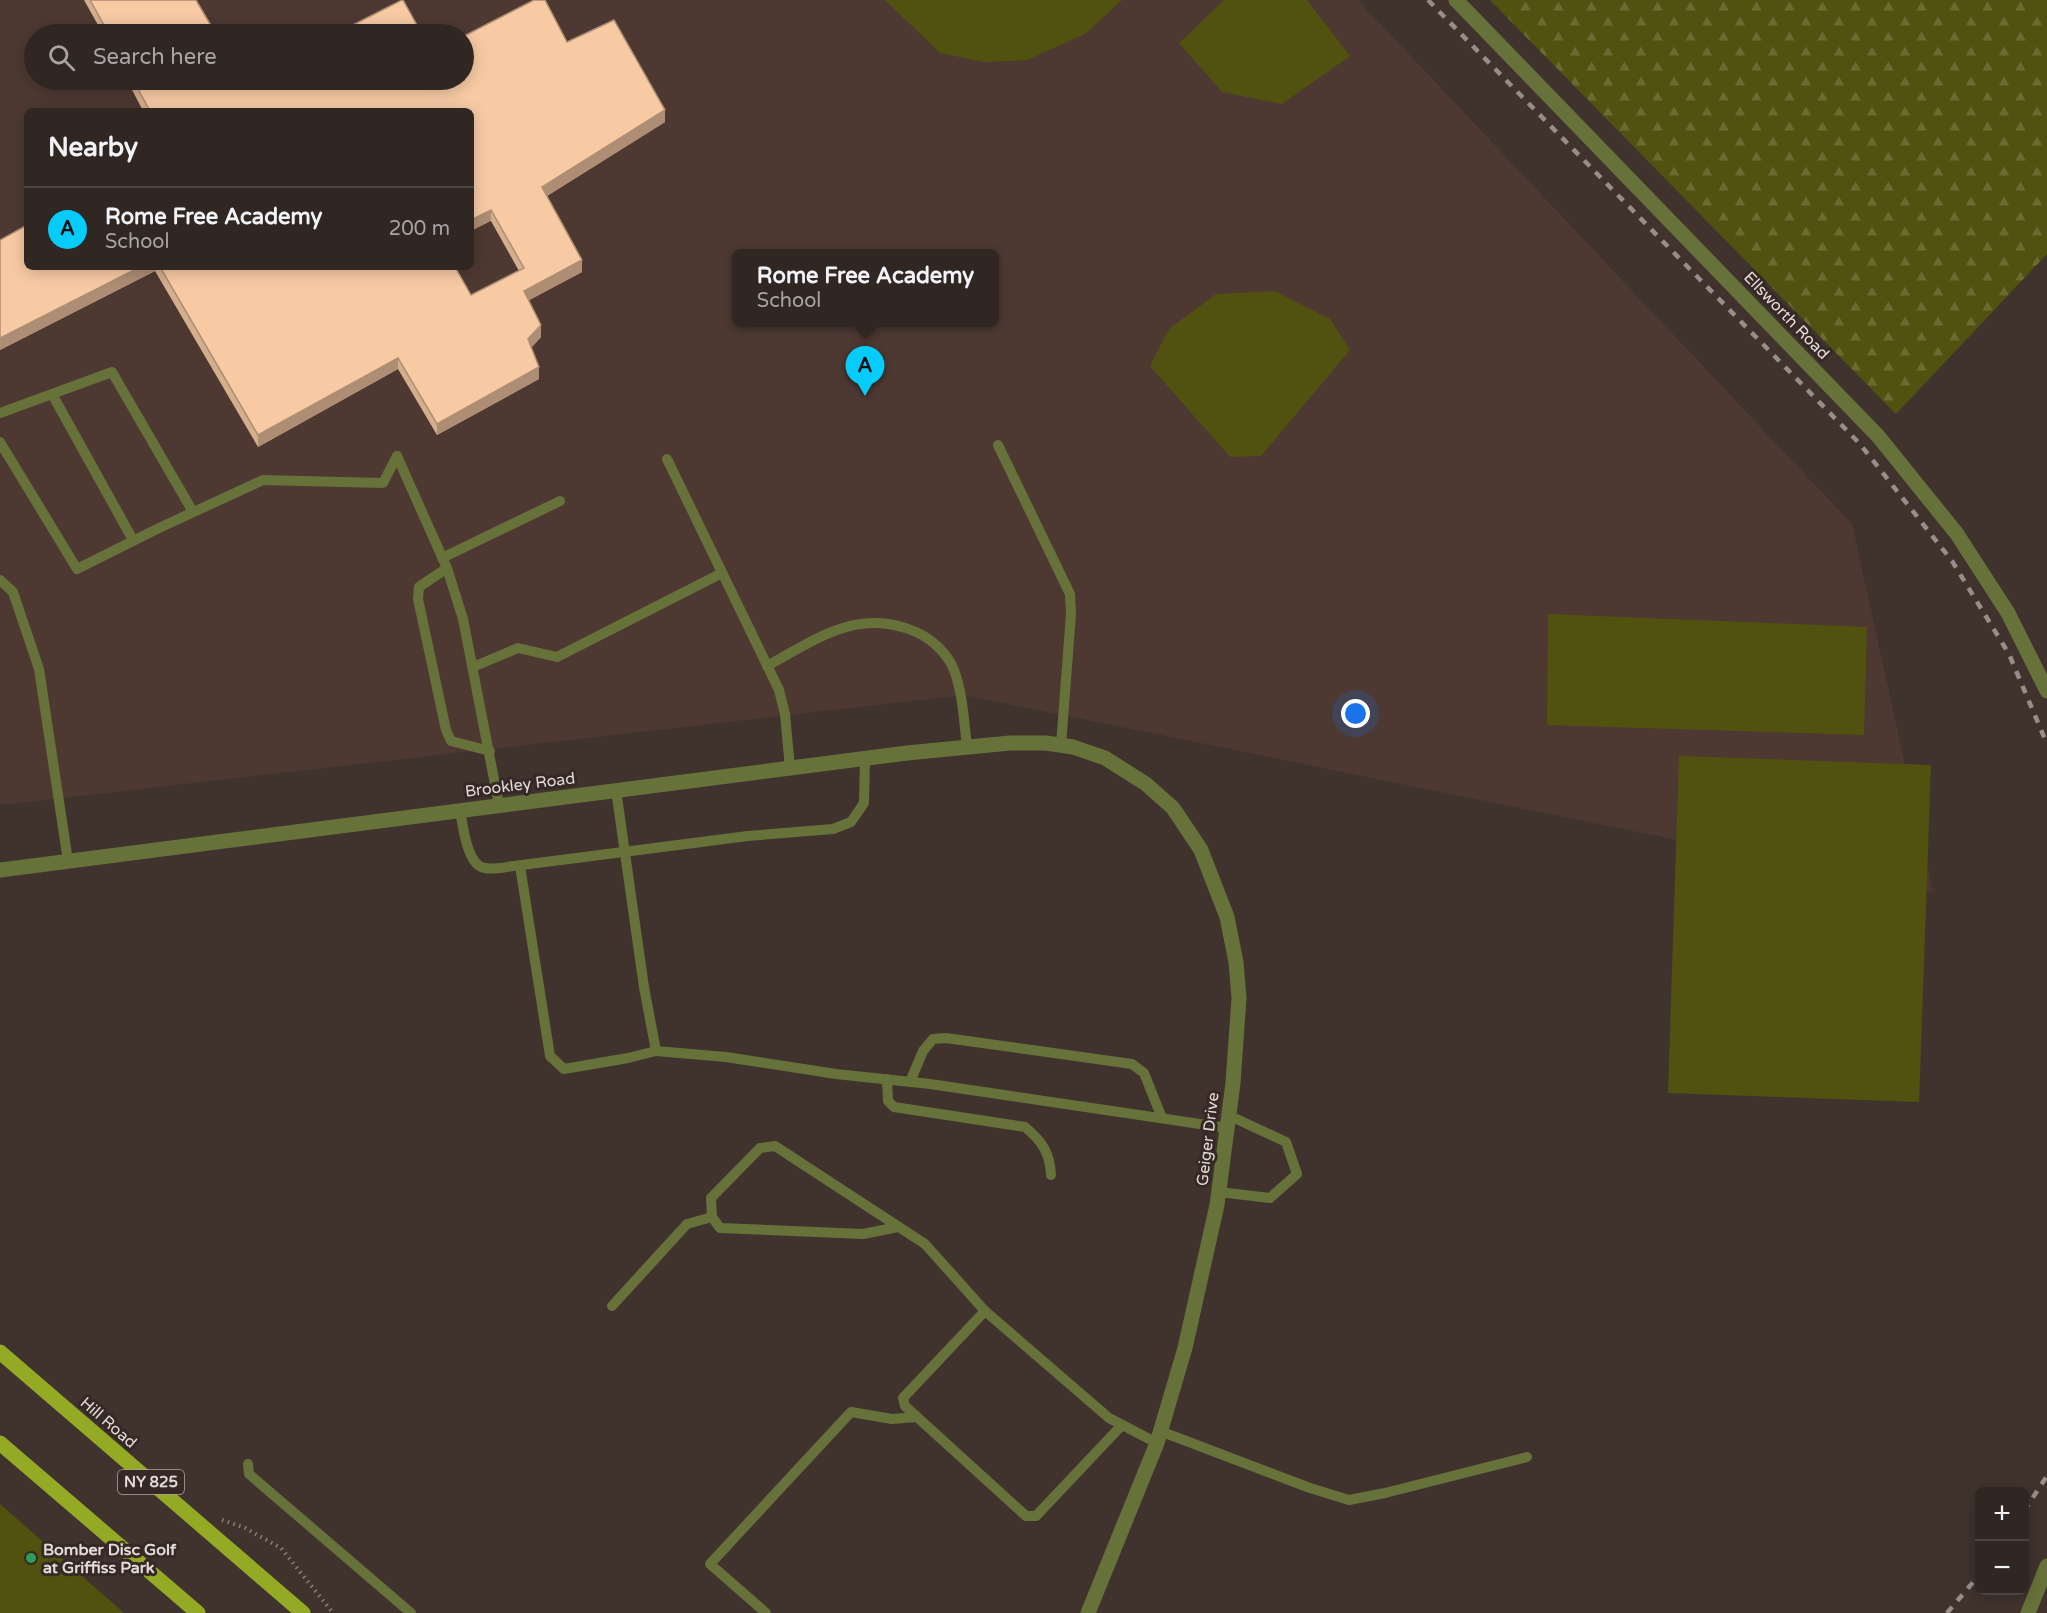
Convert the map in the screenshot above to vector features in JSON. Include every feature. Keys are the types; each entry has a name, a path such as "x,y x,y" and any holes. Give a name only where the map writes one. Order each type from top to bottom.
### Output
{"main road":[{"name":"Hill Road","path":"0,1352 303,1613"},
{"path":"0,1443 198,1613"}],"street":[{"name":"Ellsworth Road","path":"1456,0 1878,436 1957,534 2008,613 2047,691"},
{"name":"Brookley Road","path":"0,870 865,758 1010,743 1054,744"},
{"name":"Geiger Drive","path":"1054,744 1073,747 1105,758 1146,784 1173,808 1201,850 1227,917 1236,962 1239,998 1219,1192 1185,1348 1159,1437 1088,1613"},
{"path":"2028,1613 2047,1566"}],"lane":[{"path":"0,413 112,372 193,512"},
{"path":"52,394 133,540"},
{"path":"0,442 77,568 263,480 383,483 397,456 445,563 463,619 499,805"},
{"path":"998,445 1070,594 1071,614 1054,744"},
{"path":"667,459 779,690 785,714 790,768"},
{"path":"490,751 451,741 446,730 418,599 419,587 445,563 560,501"},
{"path":"473,667 518,648 557,657 722,573"},
{"path":"0,580 13,592 39,669 68,861"},
{"path":"767,666 822,636 849,626 871,622 899,625 923,635 939,648 953,668 959,685 967,747"},
{"path":"460,810 469,852 477,865 485,868 520,866 748,836 833,829 851,822 864,803 865,758"},
{"path":"616,790 644,987 656,1051"},
{"path":"520,866 550,1056 564,1069 656,1051 726,1057 1162,1118 1228,1121 1286,1142 1297,1174 1270,1198 1219,1192"},
{"path":"910,1082 923,1051 933,1040 946,1038 1132,1064 1144,1073 1162,1118"},
{"path":"887,1079 888,1101 894,1107 1025,1127 1034,1135 1050,1158 1051,1175"},
{"path":"898,1227 863,1234 720,1228 712,1217 711,1198 760,1148 775,1146 925,1244 985,1311 1109,1418 1122,1425 1310,1488 1349,1500 1527,1457"},
{"path":"612,1306 687,1224 712,1217"},
{"path":"985,1311 903,1398 905,1406 1026,1516 1036,1516 1122,1425"},
{"path":"766,1613 710,1564 851,1412 892,1419 917,1417"},
{"path":"248,1464 249,1474 411,1613"}],"shaded area":[{"path":"0,0 1358,0 1852,524 1933,892 964,695 0,805"}],"green space":[{"path":"885,0 1122,0 1085,34 1027,60 984,62 940,53"},
{"path":"1224,0 1307,0 1350,56 1282,104 1222,92 1179,43"},
{"path":"1490,0 2047,0 2047,254 1896,414"},
{"path":"1275,291 1330,319 1350,350 1261,456 1230,457 1150,366 1169,329 1216,294"},
{"path":"1548,614 1867,627 1864,735 1547,725"},
{"path":"1679,756 1931,765 1919,1102 1668,1093"},
{"name":"Bomber Disc Golf at Griffiss Park","path":"0,1504 124,1613 0,1613"}],"building":[{"path":"90,0 196,0 210,24 103,24"},
{"path":"403,0 416,24 355,24"},
{"path":"534,0 545,0 567,42 614,20 665,110 542,187 582,260 524,291 541,325 528,339 539,367 437,424 398,358 258,435 162,270 457,270 471,295 524,268 491,210 474,218 474,108 148,108 138,90 474,90 474,31"},
{"path":"24,227 24,270 134,270 0,338 0,240"}],"railway":[{"path":"1428,0 1860,444 1952,561 2009,654 2047,744"},
{"path":"2029,1503 2047,1476"},
{"path":"1947,1613 1975,1580"}],"place":[{"name":"Rome Free Academy","path":"865,396"},
{"name":"Bomber Disc Golf at Griffiss Park","path":"31,1558"}]}
